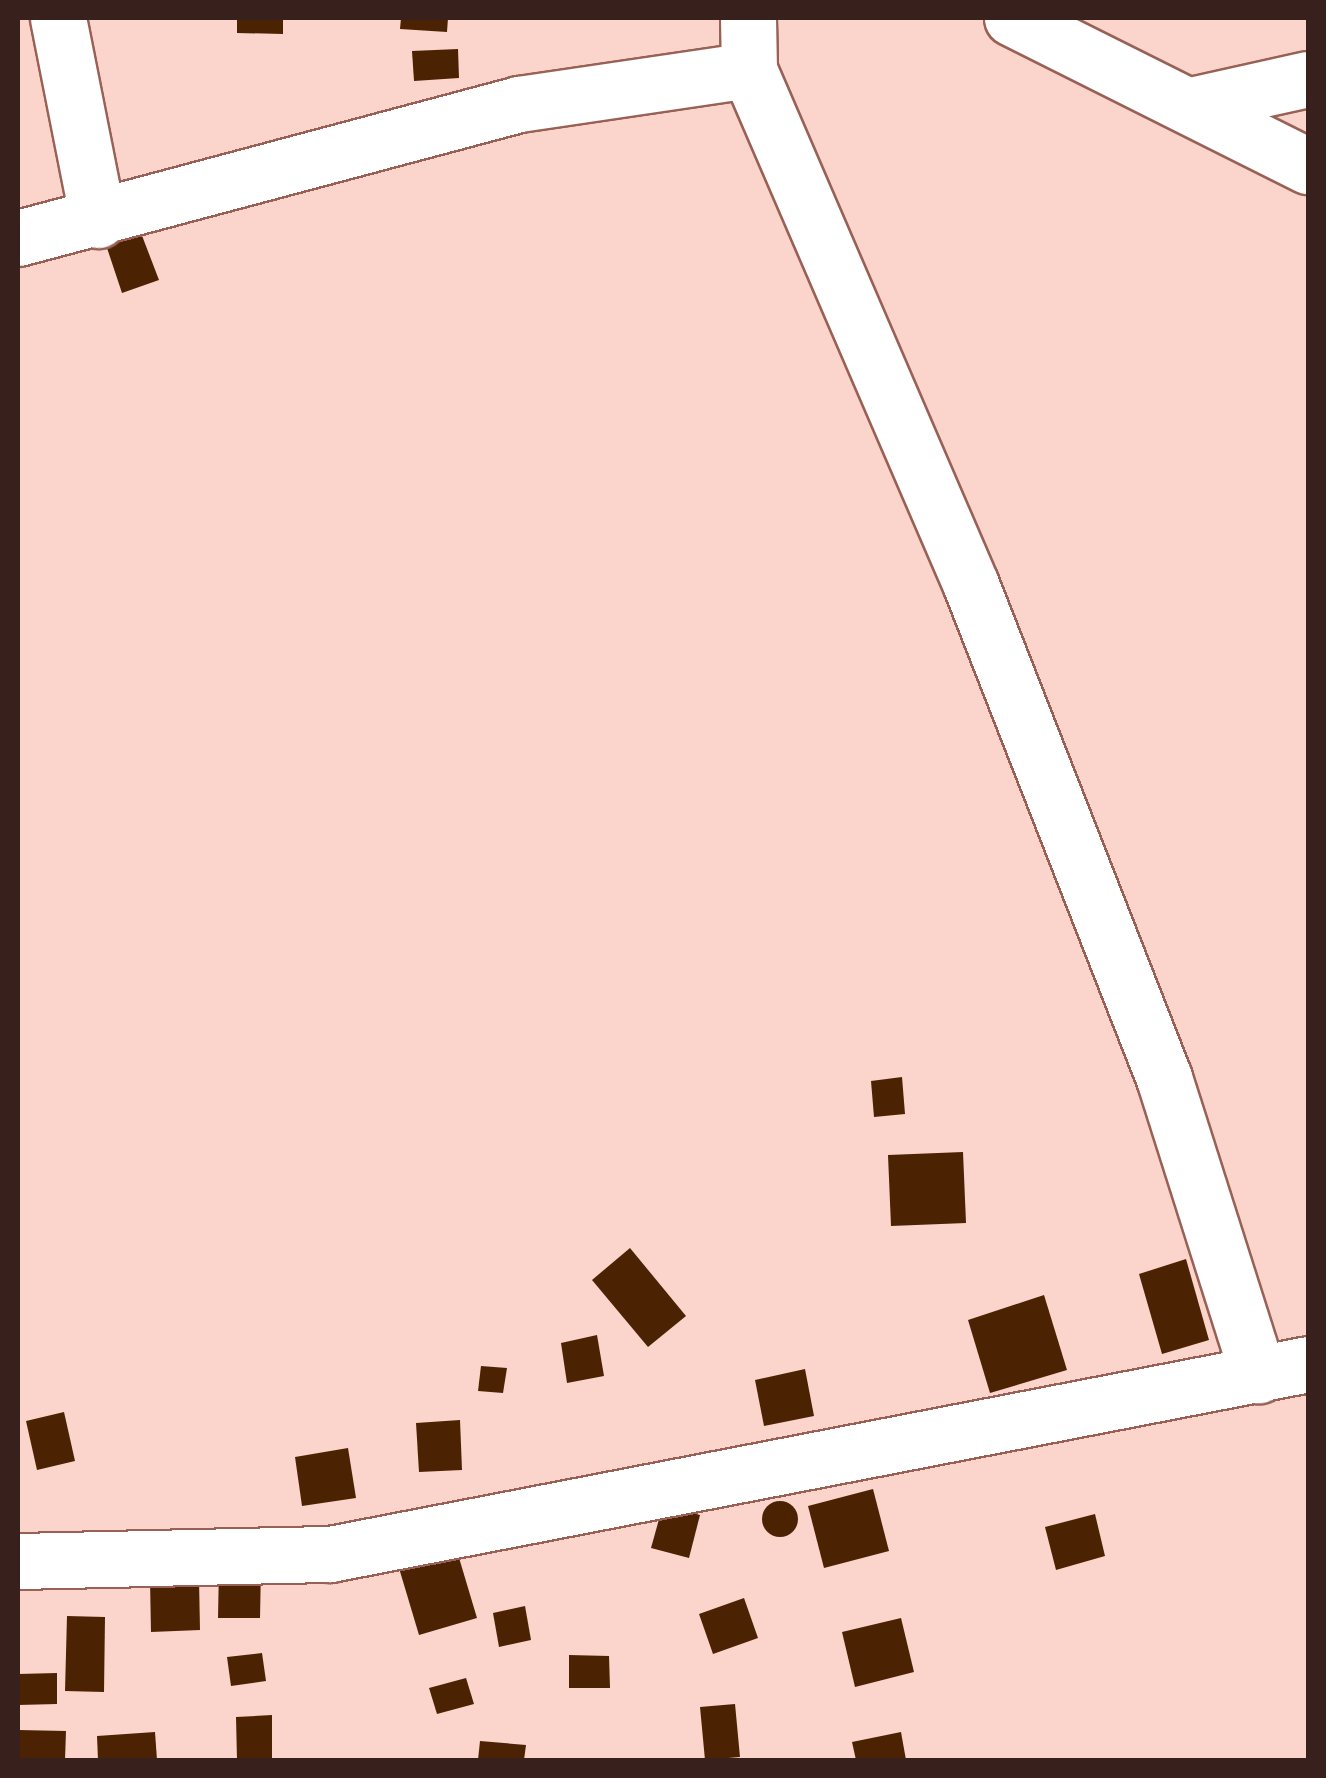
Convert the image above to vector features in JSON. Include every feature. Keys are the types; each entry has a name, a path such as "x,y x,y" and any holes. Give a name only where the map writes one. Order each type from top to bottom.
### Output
{"street":[{"path":"58,18 98,220"},
{"path":"1012,18 1083,30 1195,104 1308,166"},
{"path":"18,238 98,220 748,44 971,585 1283,1370 330,1554 18,1561"},
{"path":"1195,104 1308,79"}],"building":[{"path":"237,18 283,18 283,34 237,33"},
{"path":"401,18 448,18 447,32 400,29"},
{"path":"458,49 459,78 414,81 412,51"},
{"path":"141,233 159,280 122,293 106,245"},
{"path":"902,1077 905,1114 874,1117 871,1081"},
{"path":"963,1152 966,1223 891,1226 888,1155"},
{"path":"630,1248 686,1316 648,1347 592,1280"},
{"path":"1186,1259 1209,1340 1162,1354 1139,1274"},
{"path":"1044,1295 1067,1370 990,1393 968,1320"},
{"path":"597,1335 604,1376 567,1383 561,1343"},
{"path":"481,1366 507,1368 503,1393 478,1391"},
{"path":"805,1369 814,1416 764,1426 755,1380"},
{"path":"64,1412 75,1461 37,1470 26,1421"},
{"path":"460,1420 462,1470 419,1472 416,1423"},
{"path":"348,1448 356,1498 302,1506 295,1457"},
{"path":"873,1489 889,1551 824,1568 808,1506"},
{"path":"780,1501 793,1506 798,1519 793,1532 780,1537 767,1532 762,1519 767,1506"},
{"path":"663,1505 700,1515 689,1558 651,1548"},
{"path":"1095,1514 1105,1556 1056,1570 1045,1527"},
{"path":"451,1531 477,1618 419,1635 393,1548"},
{"path":"219,1566 261,1566 260,1618 218,1618"},
{"path":"199,1579 200,1630 151,1632 150,1580"},
{"path":"744,1598 758,1638 713,1654 699,1614"},
{"path":"525,1606 531,1640 499,1647 493,1613"},
{"path":"67,1616 105,1617 104,1692 65,1691"},
{"path":"901,1618 914,1672 855,1687 842,1632"},
{"path":"262,1653 266,1681 231,1686 227,1657"},
{"path":"569,1655 609,1656 610,1688 569,1688"},
{"path":"57,1673 57,1704 18,1705 18,1674"},
{"path":"466,1678 474,1704 437,1714 429,1688"},
{"path":"735,1704 740,1757 705,1760 700,1707"},
{"path":"272,1715 272,1760 237,1760 236,1717"},
{"path":"18,1730 66,1731 65,1760 18,1760"},
{"path":"155,1732 157,1760 98,1760 97,1736"},
{"path":"901,1732 906,1760 856,1760 852,1742"},
{"path":"480,1741 526,1745 524,1760 478,1760"}]}
